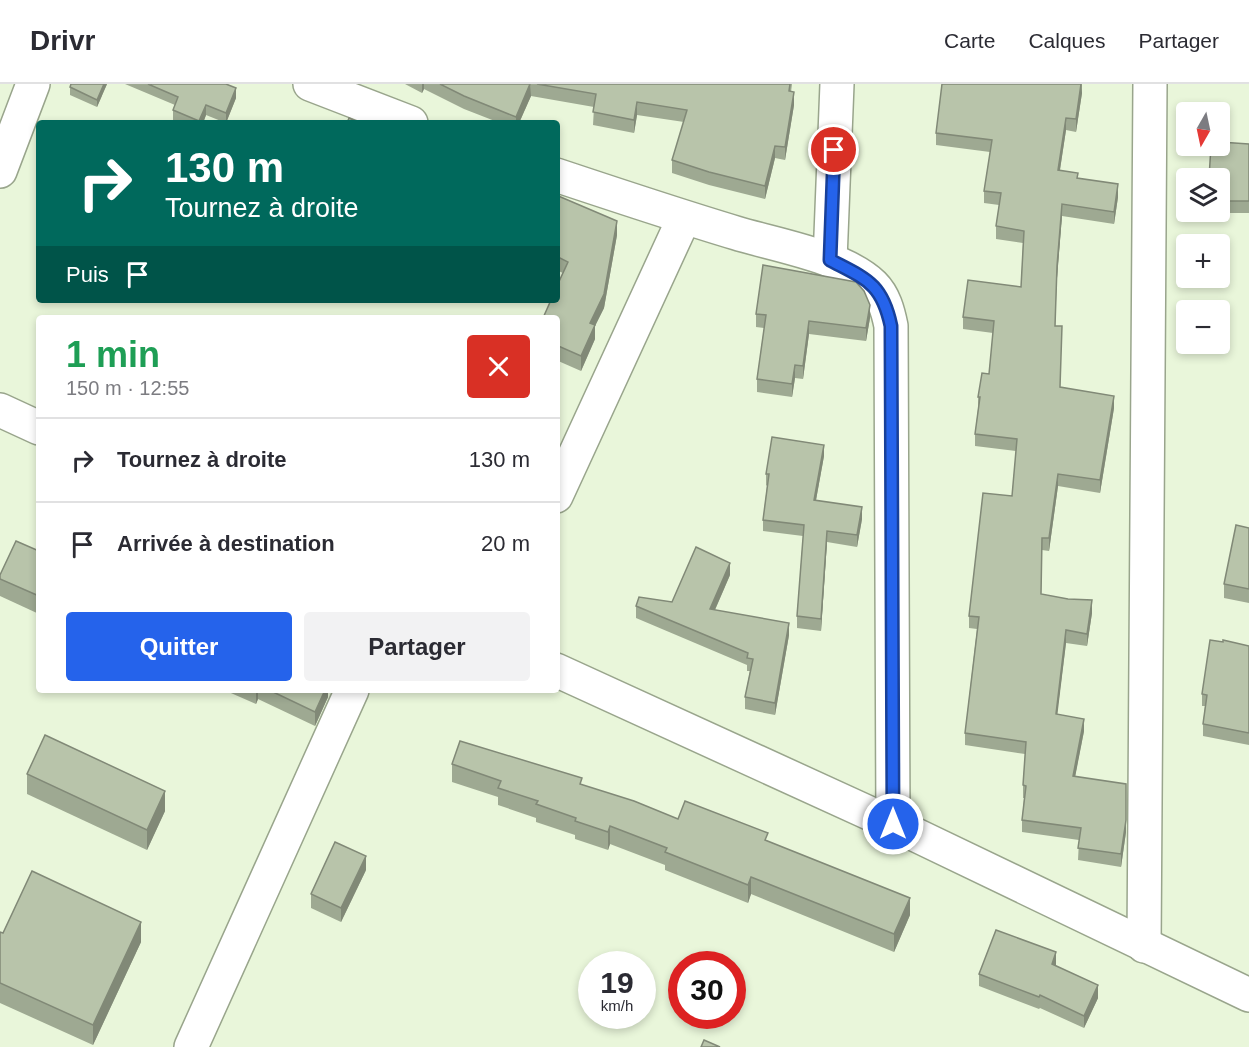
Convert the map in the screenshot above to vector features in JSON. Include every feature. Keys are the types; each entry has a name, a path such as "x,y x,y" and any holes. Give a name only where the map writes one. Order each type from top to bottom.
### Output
{"street":[{"path":"0,171 33,84"},
{"path":"310,84 403,120"},
{"path":"830,260 837,84"},
{"path":"1144,946 1150,84"},
{"path":"560,176 684,218 830,260 872,284 879,292 887,309 891,326 893,824"},
{"path":"560,487 684,218"},
{"path":"0,410 36,427"},
{"path":"560,672 893,824 1249,995"},
{"path":"191,1047 351,693"}],"building":[{"path":"71,84 104,84 97,100 70,87"},
{"path":"148,84 226,84 236,88 226,113 206,105 199,120 173,110 178,97"},
{"path":"440,84 530,84 516,117"},
{"path":"537,84 790,84 789,91 794,92 785,147 775,146 765,186 672,160 687,110 637,102 634,120 593,112 596,94"},
{"path":"942,84 1081,84 1076,119 1066,118 1058,170 1078,173 1077,178 1118,184 1114,212 1062,204 1055,326 1062,326 1060,387 1114,396 1100,480 1058,474 1049,538 1042,538 1041,594 1068,599 1092,600 1087,634 1066,630 1056,714 1084,719 1073,776 1126,784 1126,820 1121,854 1078,848 1081,828 1022,820 1026,786 1023,785 1026,742 965,733 979,617 969,616 983,493 1012,496 1017,439 975,434 982,373 989,374 994,321 963,317 968,280 1021,287 1024,231 996,226 1001,193 984,191 992,140 936,133"},
{"path":"1230,143 1249,144 1249,201 1230,201 1230,168 1210,168 1210,156 1230,156"},
{"path":"560,197 617,221 604,294 590,323 595,325 581,356 560,347 560,315 544,315 550,303 560,303 560,279 568,262 560,258"},
{"path":"763,265 856,282 864,291 870,305 866,328 809,321 803,366 795,365 792,384 757,379 766,315 756,314"},
{"path":"772,437 824,445 814,500 862,507 857,535 827,531 821,619 797,616 804,525 763,520 769,474 766,474"},
{"path":"1236,525 1249,528 1249,589 1224,584"},
{"path":"16,541 36,550 36,595 0,579"},
{"path":"696,547 730,563 710,609 789,623 775,703 745,697 753,659 747,658 748,653 636,606 639,597 672,602"},
{"path":"1210,640 1223,642 1223,640 1249,646 1249,733 1203,724 1207,695 1202,694"},
{"path":"275,693 324,693 315,712"},
{"path":"45,735 165,791 147,830 27,774"},
{"path":"460,741 582,778 580,784 634,801 678,819 685,801 768,833 765,840 910,898 894,934 751,877 748,885 665,852 667,848 610,826 608,832 575,821 576,818 536,804 538,801 498,788 501,781 452,764"},
{"path":"335,842 366,856 341,908 311,894"},
{"path":"32,871 141,922 93,1025 0,983 0,932 3,933"},
{"path":"996,930 1056,952 1052,964 1098,985 1084,1016 1040,995 1039,997 979,974"},
{"path":"704,1040 720,1047 701,1047"}],"route":[{"path":"834,150 830,260 872,284 879,292 887,309 891,326 893,824"}]}
